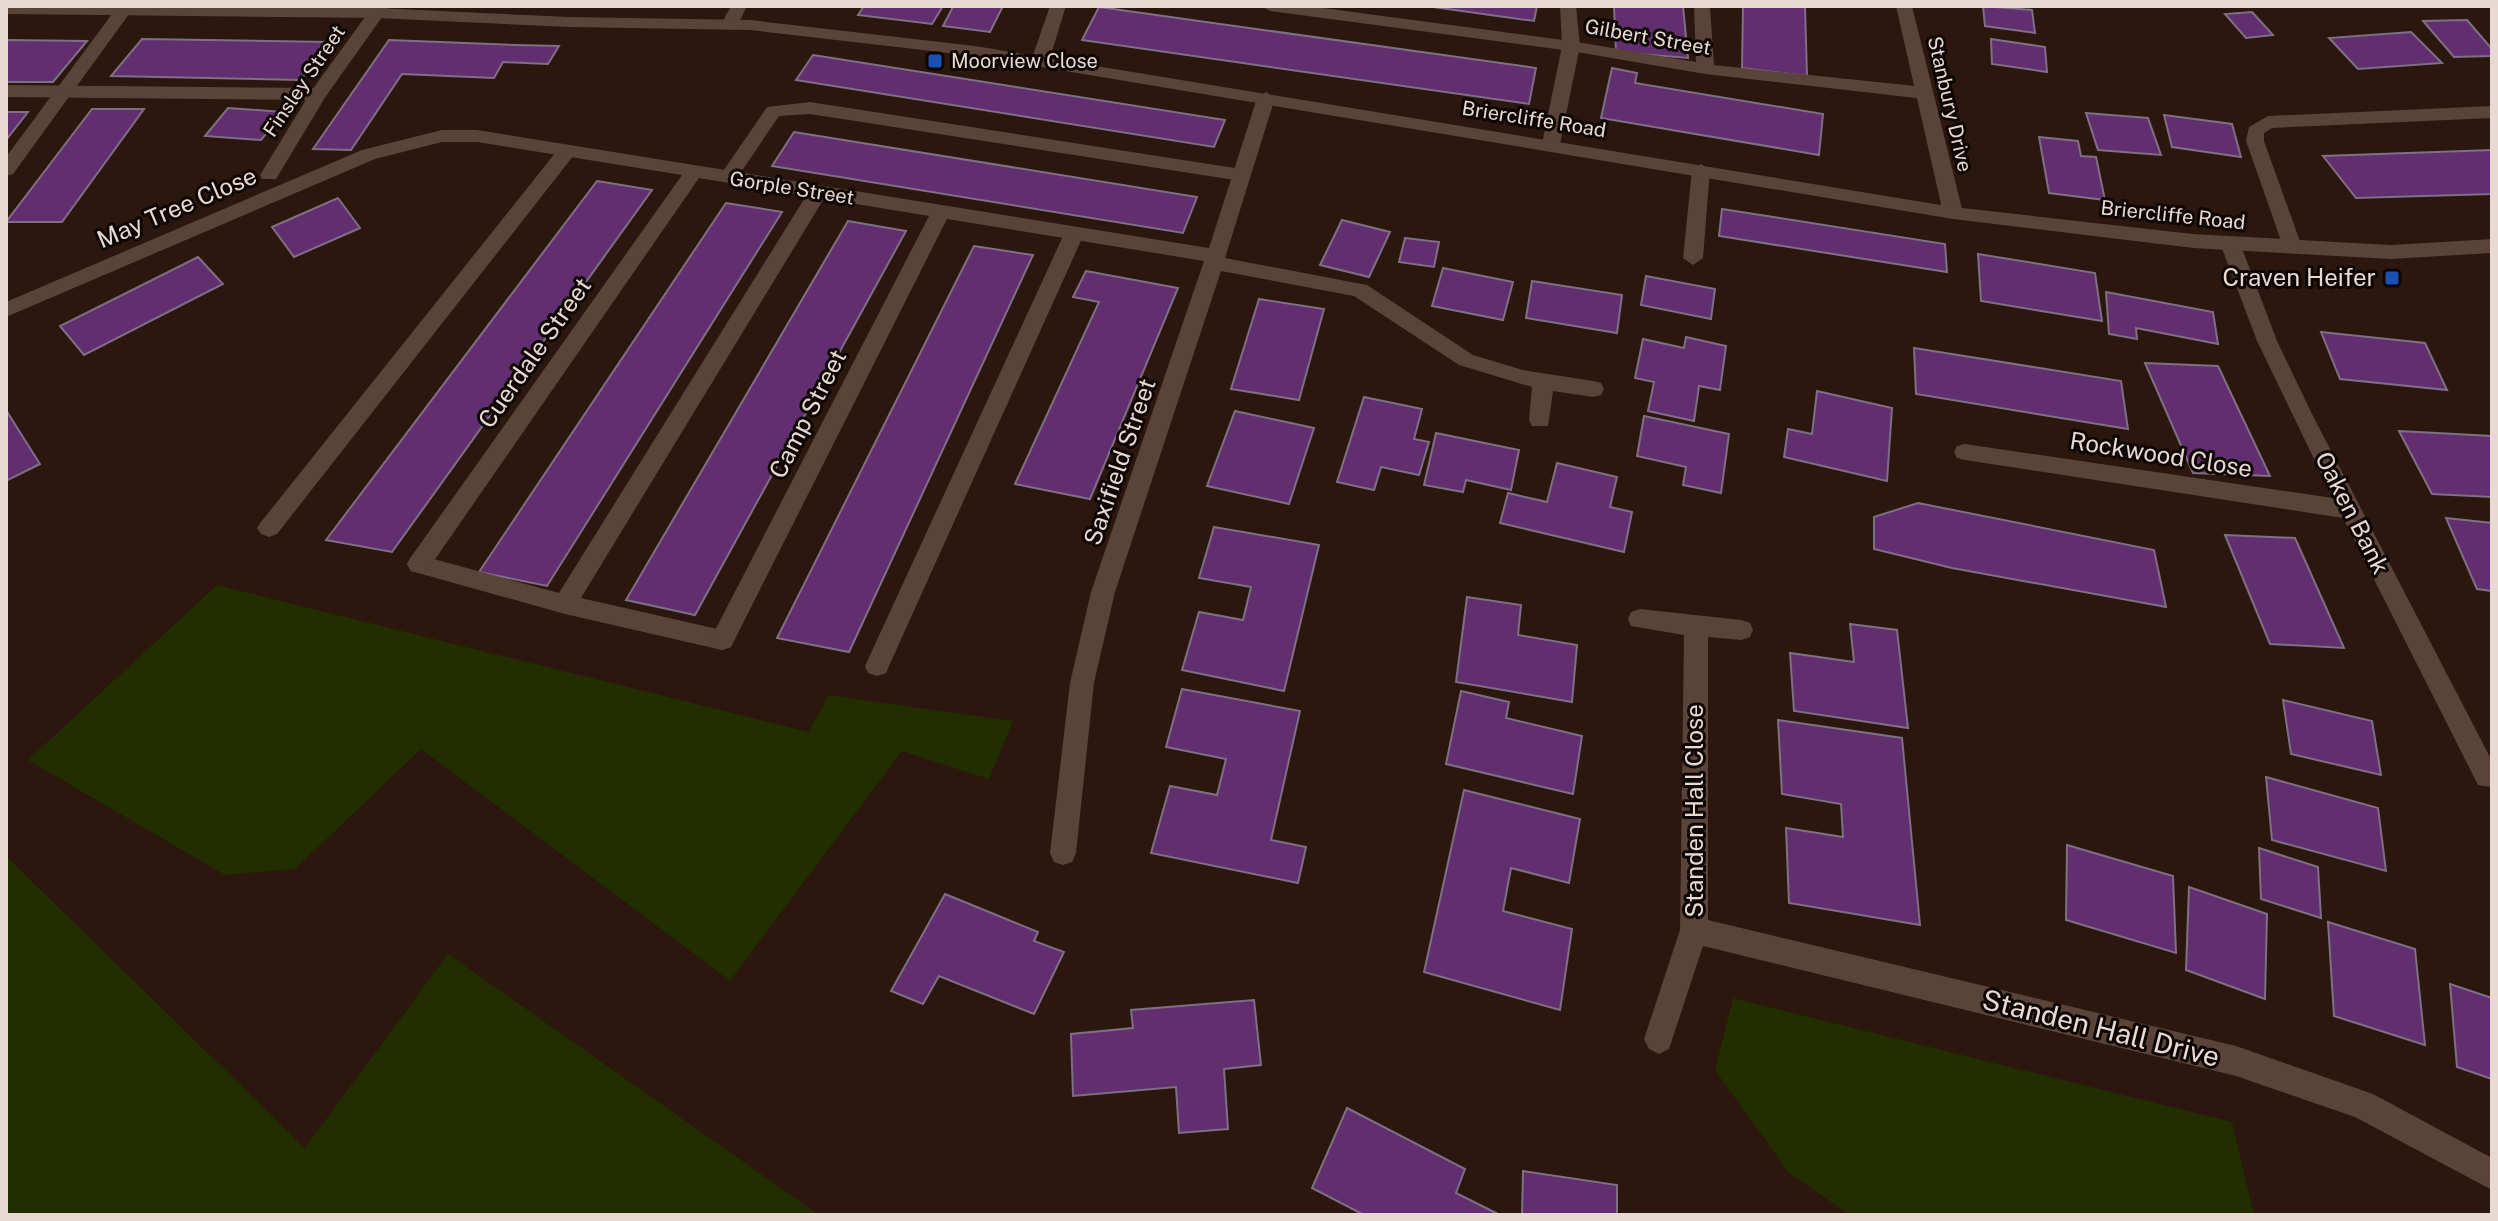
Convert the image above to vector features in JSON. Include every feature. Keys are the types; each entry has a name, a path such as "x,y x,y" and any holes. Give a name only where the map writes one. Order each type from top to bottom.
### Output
{"street":[{"path":"730,25 739,6"},
{"path":"1040,61 1058,6"},
{"name":"Gilbert Street","path":"1270,6 1571,46 1705,69 1925,93"},
{"path":"1551,144 1571,46 1568,6"},
{"path":"1702,6 1705,69"},
{"name":"Stanbury Drive","path":"1904,6 1953,213"},
{"name":"Briercliffe Road","path":"6,9 380,10 569,22 730,25 975,51 1953,213 2230,243 2391,252 2490,249"},
{"path":"6,170 64,91 131,9"},
{"name":"Finsley Street","path":"269,175 318,94 380,10"},
{"path":"6,91 318,94"},
{"name":"Saxifield Street","path":"1063,853 1082,683 1103,592 1266,98"},
{"path":"728,177 773,111 810,108 1241,175"},
{"path":"2292,247 2255,141 2255,131 2260,125 2268,122 2492,112"},
{"name":"Gorple Street","path":"369,154 442,136 477,136 1074,234 1214,260 1360,290 1466,360 1543,381 1593,389"},
{"path":"269,528 567,151"},
{"name":"May Tree Close","path":"6,310 369,154"},
{"path":"1693,258 1701,170"},
{"name":"Cuerdale Street","path":"565,604 419,564 694,172"},
{"path":"565,604 818,192"},
{"name":"Camp Street","path":"565,604 722,640 941,212"},
{"path":"877,666 1074,234"},
{"name":"Oaken Bank","path":"2230,243 2267,341 2487,777"},
{"path":"1540,420 1543,381"},
{"name":"Rockwood Close","path":"1965,452 2350,510"},
{"path":"1640,619 1741,630"},
{"name":"Standen Hall Close","path":"1659,1039 1694,930 1696,626"},
{"name":"Standen Hall Drive","path":"1694,930 2236,1061 2362,1105 2492,1175"}],"green space":[{"path":"217,585 809,732 828,695 1013,721 989,779 902,751 730,981 421,749 295,869 225,875 28,760"},
{"path":"6,856 305,1148 448,954 819,1215 6,1215"},
{"path":"1733,998 2232,1122 2254,1215 1850,1215 1789,1173 1715,1070"}],"building":[{"path":"864,6 943,6 932,24 858,15"},
{"path":"1003,6 990,32 943,26 953,7"},
{"path":"1426,6 1537,6 1534,21"},
{"path":"1614,6 1683,6 1688,58 1616,52"},
{"path":"1743,6 1805,6 1807,76 1742,68"},
{"path":"1983,6 2032,10 2035,33 1985,26"},
{"path":"1099,7 1536,68 1529,104 1082,40"},
{"path":"2252,12 2273,35 2246,38 2225,14"},
{"path":"2467,20 2492,49 2492,56 2454,57 2423,21"},
{"path":"2411,32 2442,63 2358,69 2329,38"},
{"path":"142,39 327,42 301,80 111,76"},
{"path":"1991,39 2045,47 2047,72 1992,64"},
{"path":"6,40 87,41 53,82 6,82"},
{"path":"389,40 559,46 548,64 503,62 494,78 402,74 351,150 313,149"},
{"path":"813,55 1225,120 1214,147 796,80"},
{"path":"1612,68 1637,73 1635,83 1823,114 1819,155 1601,118"},
{"path":"228,108 284,112 261,140 205,136"},
{"path":"92,109 144,109 62,222 6,222"},
{"path":"6,112 28,112 6,140"},
{"path":"2086,113 2148,118 2161,155 2098,150"},
{"path":"2164,115 2232,124 2241,157 2172,147"},
{"path":"794,132 1197,197 1183,233 772,166"},
{"path":"2039,137 2078,141 2081,156 2096,157 2105,200 2049,193"},
{"path":"2492,150 2492,194 2356,198 2323,156"},
{"path":"597,181 652,190 392,552 326,540"},
{"path":"338,198 360,228 294,257 272,227"},
{"path":"726,203 782,212 547,586 479,572"},
{"path":"1722,209 1945,244 1947,272 1719,236"},
{"path":"1342,220 1390,232 1369,277 1320,265"},
{"path":"848,221 906,231 695,615 626,600"},
{"path":"1405,238 1439,242 1434,267 1399,262"},
{"path":"974,246 1033,255 849,652 777,638"},
{"path":"1978,254 2095,273 2102,321 1981,301"},
{"path":"198,257 223,284 84,355 60,326"},
{"path":"1443,268 1513,282 1503,320 1432,306"},
{"path":"1086,271 1178,288 1090,499 1015,484 1099,302 1073,297"},
{"path":"1646,276 1715,289 1711,319 1641,305"},
{"path":"1532,281 1622,295 1617,333 1526,318"},
{"path":"2106,292 2213,312 2218,344 2136,328 2137,339 2109,334"},
{"path":"1259,299 1324,309 1299,400 1231,389"},
{"path":"2321,332 2425,343 2447,390 2340,379"},
{"path":"1686,337 1726,346 1720,390 1699,386 1694,421 1648,411 1654,382 1635,378 1643,339 1684,348"},
{"path":"1914,348 2121,381 2128,429 1916,394"},
{"path":"2145,363 2218,366 2270,476 2193,473"},
{"path":"1817,391 1892,408 1887,481 1784,457 1788,429 1812,434"},
{"path":"1364,397 1422,409 1414,439 1429,442 1419,475 1381,467 1374,490 1337,482"},
{"path":"6,410 40,464 6,481"},
{"path":"1235,411 1314,428 1289,504 1207,486"},
{"path":"1644,416 1729,434 1721,493 1683,485 1686,467 1637,456"},
{"path":"2399,431 2492,436 2492,497 2432,494"},
{"path":"1436,433 1519,450 1511,490 1466,480 1463,492 1424,485"},
{"path":"1557,463 1617,477 1610,507 1632,512 1624,552 1500,523 1508,493 1547,502"},
{"path":"1918,503 2154,550 2166,607 1952,568 1874,549 1874,517"},
{"path":"2446,518 2492,523 2492,591 2477,589"},
{"path":"1214,527 1319,545 1284,691 1182,670 1199,612 1243,620 1251,587 1199,578"},
{"path":"2225,535 2295,538 2344,648 2270,644"},
{"path":"1467,597 1521,605 1518,635 1577,645 1572,702 1456,682"},
{"path":"1850,624 1897,630 1908,728 1794,711 1790,653 1854,662"},
{"path":"1182,689 1300,711 1271,840 1306,847 1298,883 1151,853 1170,786 1217,795 1226,759 1166,747"},
{"path":"1461,691 1509,702 1506,718 1582,736 1573,794 1446,764"},
{"path":"2283,700 2372,721 2381,775 2291,754"},
{"path":"1778,720 1902,738 1920,925 1789,903 1786,828 1843,837 1841,804 1782,794"},
{"path":"2266,777 2378,808 2386,871 2272,840"},
{"path":"1464,790 1580,819 1569,883 1511,868 1503,911 1572,929 1560,1010 1424,972"},
{"path":"2067,845 2173,876 2176,953 2066,920"},
{"path":"2259,848 2318,867 2321,918 2261,899"},
{"path":"2189,887 2267,914 2265,999 2186,970"},
{"path":"945,894 1038,932 1034,941 1064,952 1034,1014 939,976 923,1004 891,991"},
{"path":"2328,922 2415,949 2425,1045 2334,1016"},
{"path":"2450,984 2492,998 2492,1079 2457,1067"},
{"path":"1254,1000 1261,1065 1224,1069 1228,1129 1179,1133 1176,1087 1073,1096 1071,1034 1133,1028 1131,1010"},
{"path":"1347,1108 1465,1169 1456,1193 1500,1215 1364,1215 1312,1188"},
{"path":"1523,1171 1617,1185 1617,1215 1522,1215"}],"place":[{"name":"Moorview Close","path":"935,61"},
{"name":"Craven Heifer","path":"2392,278"}]}
